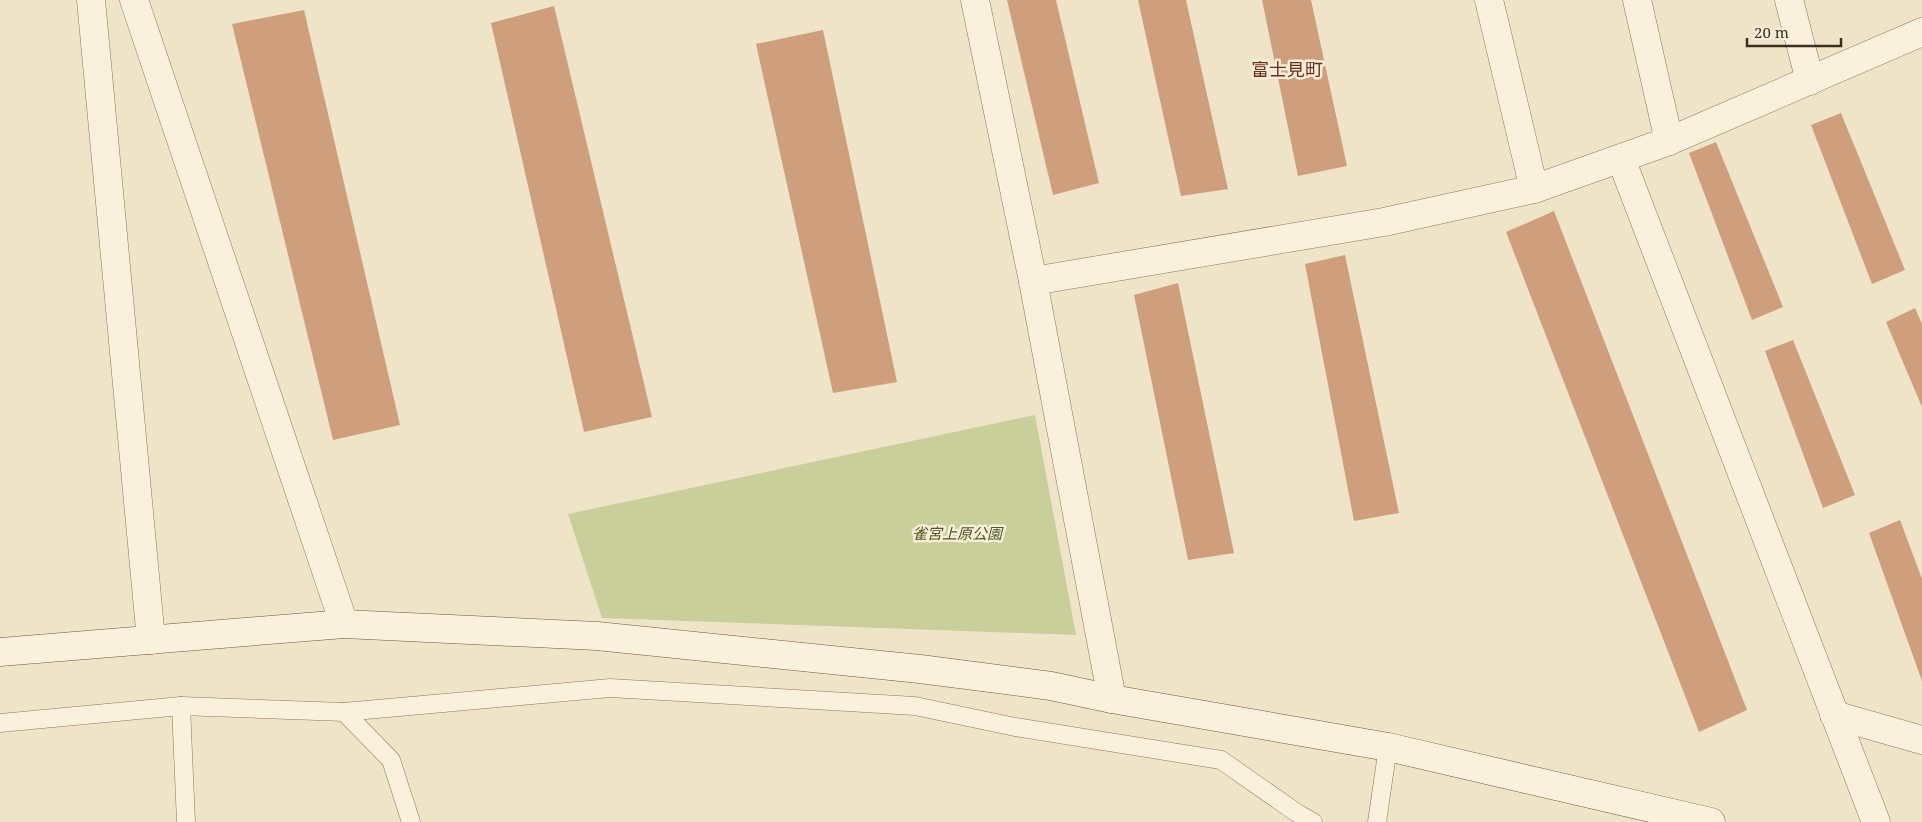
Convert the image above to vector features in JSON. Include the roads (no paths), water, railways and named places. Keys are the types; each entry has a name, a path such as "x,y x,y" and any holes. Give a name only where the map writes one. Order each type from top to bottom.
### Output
{"street":[{"path":"91,0 151,640"},
{"path":"134,0 344,624"},
{"path":"975,0 1033,282 1112,699"},
{"path":"1489,0 1534,189"},
{"path":"1637,0 1669,141"},
{"path":"1789,0 1810,81"},
{"path":"1033,282 1384,222 1534,189 1669,141 1922,32"},
{"path":"1621,159 1876,822"},
{"path":"0,652 344,624 616,638 920,668 1051,686 1112,699 1388,747 1711,822"},
{"path":"1834,715 1922,740"}],"lane":[{"path":"0,723 181,706 344,712 610,688 915,706 1015,727 1220,760 1313,822"},
{"path":"181,706 186,822"},
{"path":"344,712 391,760 411,822"},
{"path":"1377,822 1388,747"}],"district":[{"name":"富士見町","path":"1287,69"}],"park label":[{"name":"雀宮上原公園","path":"957,533"}]}
